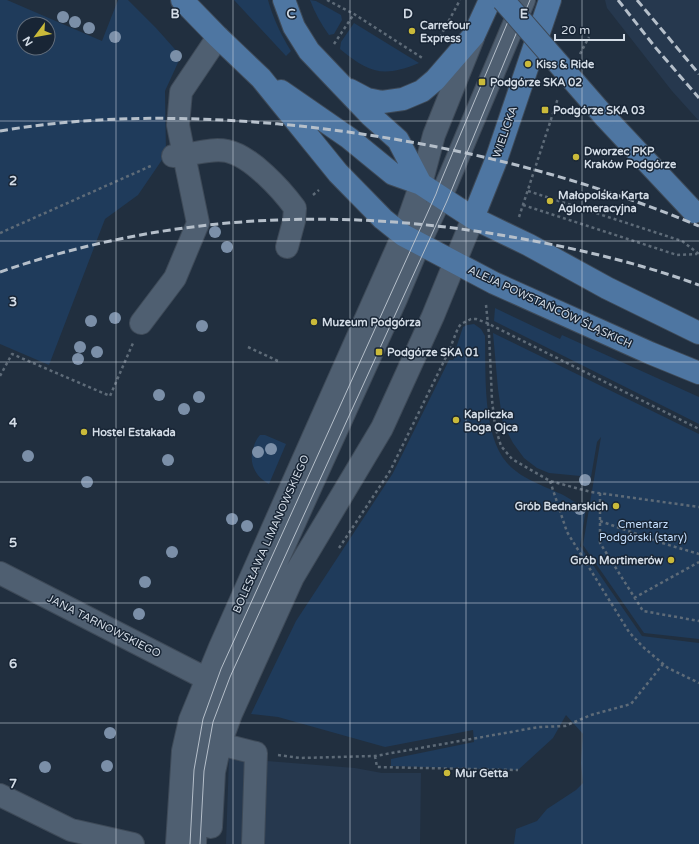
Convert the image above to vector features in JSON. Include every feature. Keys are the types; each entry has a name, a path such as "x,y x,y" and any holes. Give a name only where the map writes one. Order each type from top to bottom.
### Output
{"main road":[{"path":"182,0 261,78 349,138 393,174 421,184 473,218 529,245 607,288 699,333"},
{"path":"284,0 289,17 301,39 320,64 370,115 398,140 421,184"},
{"path":"341,84 354,93 375,101 393,101 410,97 422,91 435,80 474,35 490,0"},
{"path":"503,0 605,117 694,212"},
{"name":"WIELICKA","path":"473,218 495,163 550,0"},
{"name":"ALEJA POWSTAŃCÓW ŚLĄSKICH","path":"261,78 338,173 383,219 411,239 502,286 650,353 699,373"}],"street":[{"path":"411,239 441,197 524,0"},
{"path":"195,844 198,770 207,721 226,673 396,299 411,239 421,184 434,135 474,35"},
{"path":"142,323 175,278 198,223 179,155 178,125 181,92 218,37"},
{"path":"179,155 212,150 228,151 253,164 284,192 296,208 287,247"},
{"name":"WIELICKA","path":"456,262 473,218"},
{"name":"BOLESŁAWA LIMANOWSKIEGO","path":"177,844 183,751 190,720 220,646 411,239"},
{"path":"210,844 214,772 220,744 231,714 293,577 382,428 456,262"},
{"name":"JANA TARNOWSKIEGO","path":"0,572 207,679"},
{"path":"220,744 256,753 253,844"},
{"path":"0,795 71,830 132,844"}],"path":[{"path":"327,0 354,14 422,57"},
{"path":"439,40 460,0"},
{"path":"331,49 354,14"},
{"path":"577,59 589,37"},
{"path":"423,64 427,61"},
{"path":"517,223 559,96"},
{"path":"0,233 179,155"},
{"path":"528,191 682,241 698,254"},
{"path":"523,205 677,255 698,254"},
{"path":"486,302 495,426 501,446 512,459 550,480 600,493 699,507"},
{"path":"449,351 461,324 471,319 476,319 487,323 699,429"},
{"path":"0,376 12,354 110,396 142,323"},
{"path":"248,347 280,362"},
{"path":"550,480 567,532 629,632 643,647 668,668 699,683"},
{"path":"600,493 600,543 643,611 699,621"},
{"path":"600,521 662,543 699,554"},
{"path":"634,598 699,562"},
{"path":"256,753 300,758 375,756 539,727 565,726 591,715 631,704 663,664"},
{"path":"375,756 377,767 518,770"}],"shaded area":[{"path":"605,0 699,0 699,121 672,91 607,8"},
{"path":"229,758 355,768 382,773 421,773 420,844 226,844"}],"green space":[{"path":"0,0 7,0 44,16 16,16 16,56 56,56 56,21 102,41 118,0 128,0 181,56 165,91 166,154 138,195 105,219 49,365 0,344"},
{"path":"234,0 268,0 272,13 291,51 286,56"},
{"path":"310,0 316,1 341,15 342,20 334,34 329,35 323,27"},
{"path":"354,23 419,63 396,71 377,71 368,68 350,57 340,49 341,42"},
{"path":"495,308 560,339 562,335 699,397 699,424 494,321"},
{"path":"474,324 481,329 485,336 486,385 489,420 499,451 507,463 520,474 534,482 565,496 586,508 580,546 642,636 699,643 699,844 514,844 516,829 537,821 547,809 576,790 583,783 581,763 583,734 566,715 553,738 518,770 391,766 391,759 474,742 473,730 385,747 278,717 251,714 296,621 393,473 449,360 453,360 456,356 454,354 463,327"},
{"name":"Cmentarz Podgórski (stary)","path":"493,333 699,434 699,639 644,633 583,545 601,437 597,442 591,477 549,473 537,468 524,458 513,443 503,424"},
{"path":"260,435 265,435 286,444 269,484 259,477 252,463 252,452"}],"tram line":[{"path":"190,844 194,770 203,719 221,669 436,194 517,0"},
{"path":"200,844 204,771 213,722 230,677 447,201 530,0"}],"railway":[{"path":"618,0 655,47 699,98"},
{"path":"637,0 699,74"},
{"path":"0,131 37,125 112,119 150,118 225,120 351,132 453,150 553,175 651,207 699,226"},
{"path":"0,272 63,253 126,238 190,227 253,221 318,219 382,221 447,227 512,237 607,257 699,285"}],"place":[{"name":"Carrefour Express","path":"412,31"},
{"name":"Kiss & Ride","path":"528,64"},
{"name":"Podgórze SKA 02","path":"482,82"},
{"name":"Podgórze SKA 03","path":"545,110"},
{"name":"Dworzec PKP Kraków Podgórze","path":"576,157"},
{"name":"Małopolska Karta Aglomeracyjna","path":"550,201"},
{"name":"Muzeum Podgórza","path":"314,322"},
{"name":"Podgórze SKA 01","path":"379,352"},
{"name":"Kapliczka Boga Ojca","path":"456,420"},
{"name":"Hostel Estakada","path":"84,432"},
{"name":"Grób Bednarskich","path":"616,506"},
{"name":"Grób Mortimerów","path":"671,560"},
{"name":"Mur Getta","path":"447,773"}]}
